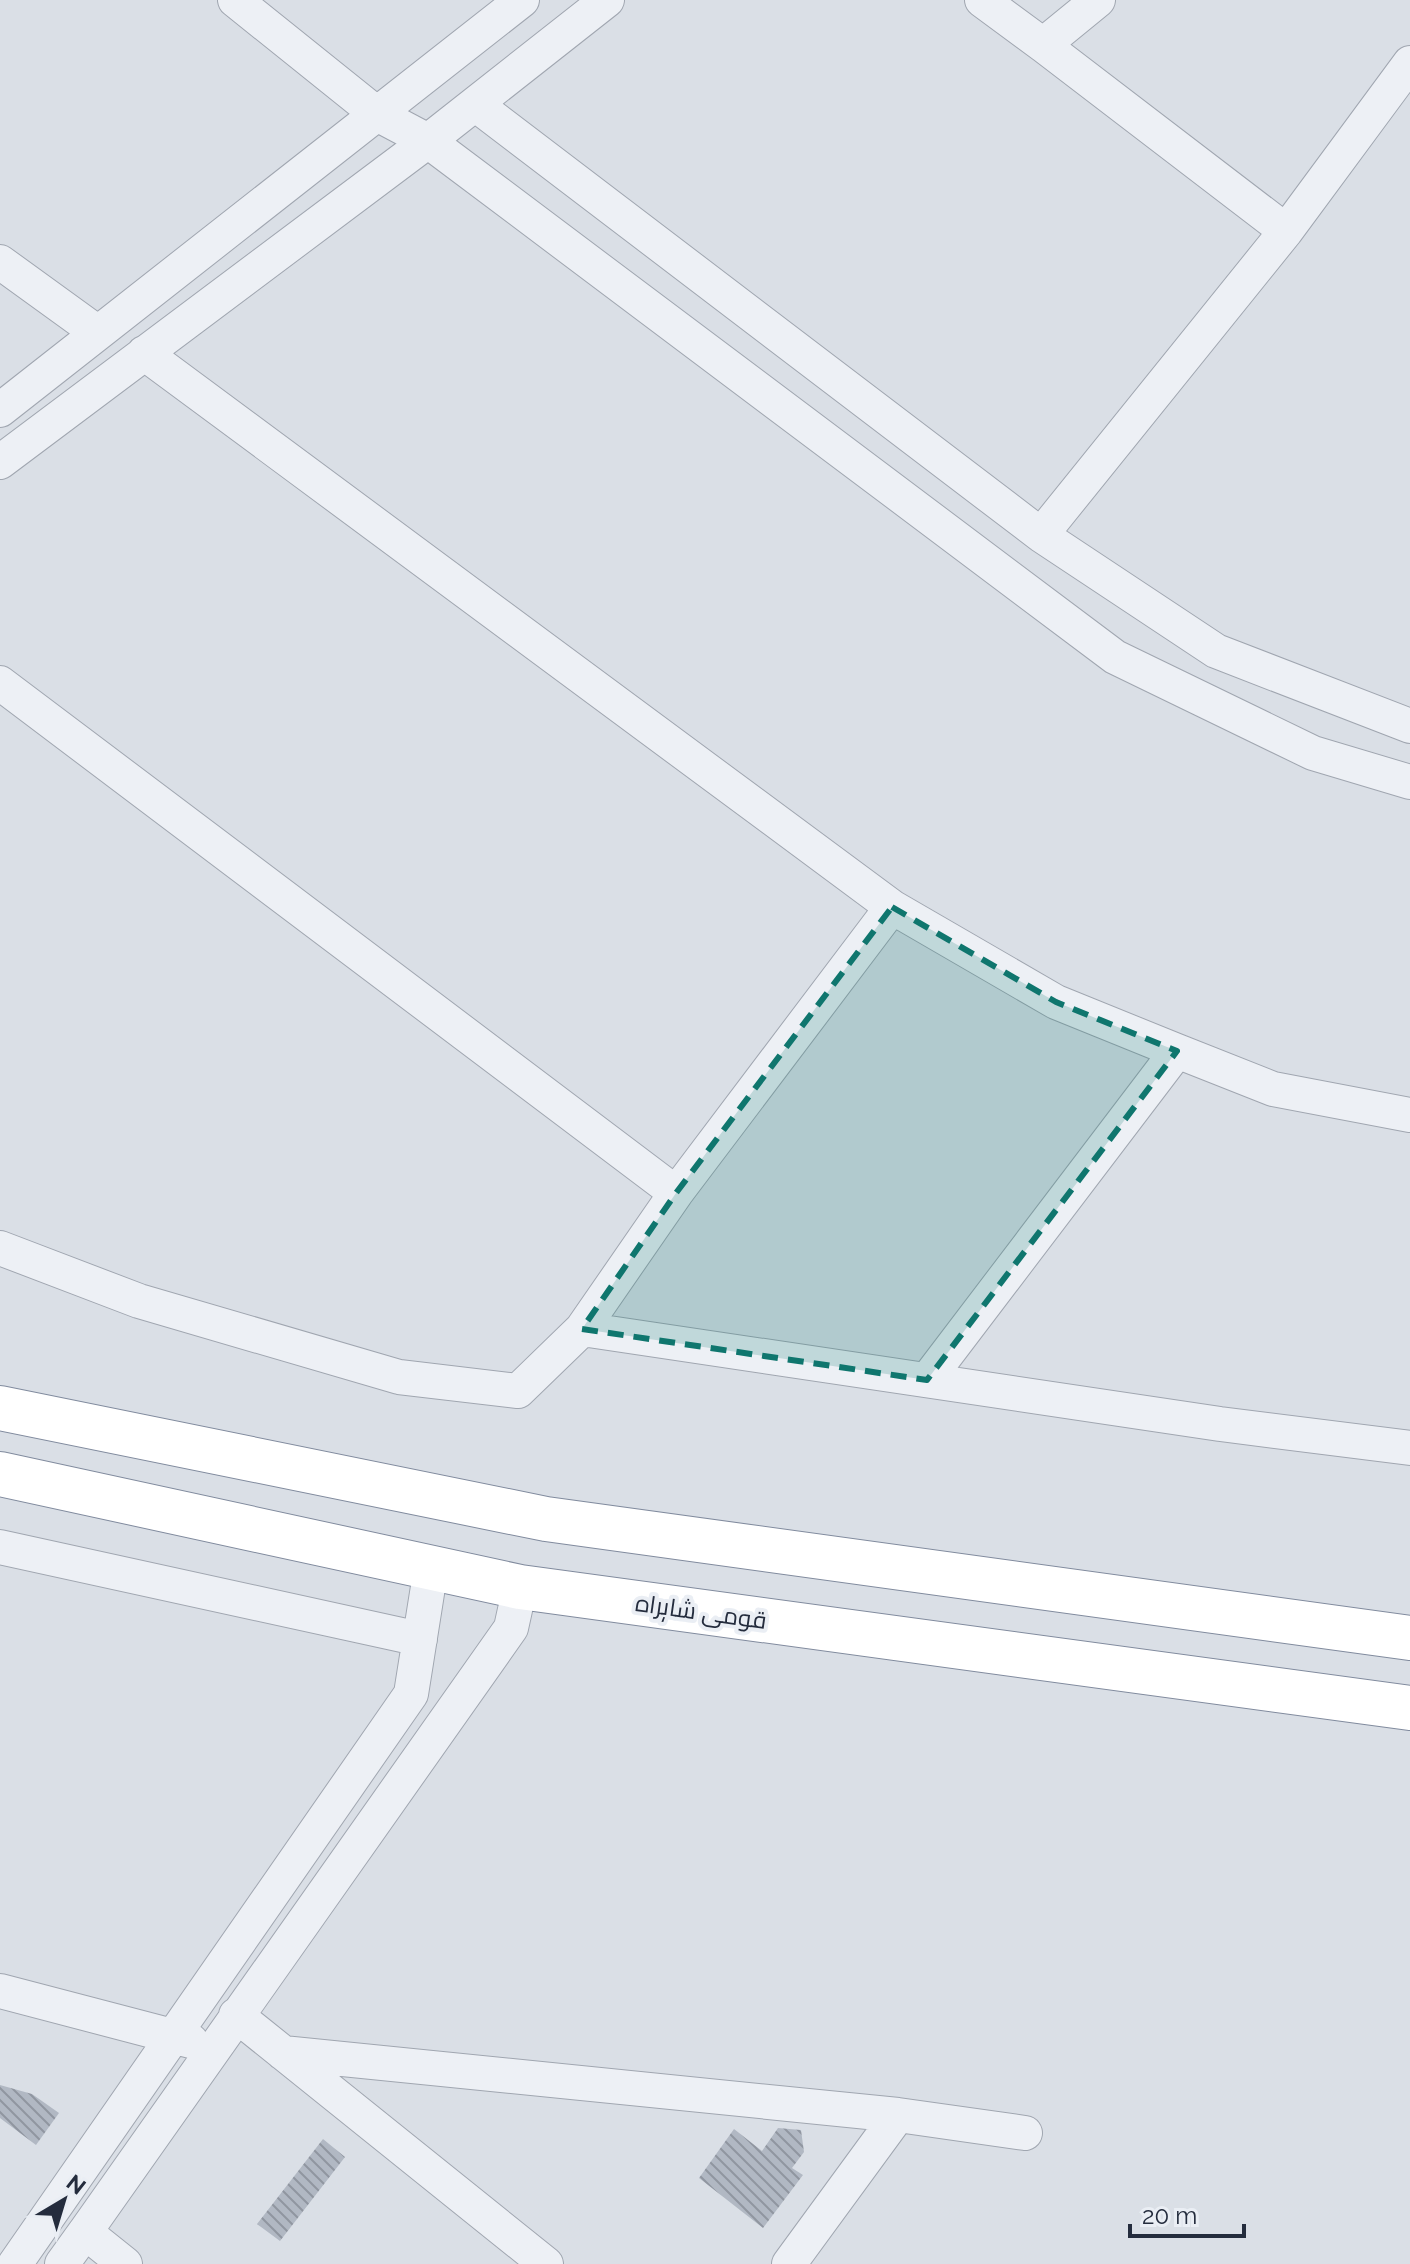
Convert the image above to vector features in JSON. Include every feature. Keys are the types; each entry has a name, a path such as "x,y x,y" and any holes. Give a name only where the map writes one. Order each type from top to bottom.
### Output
{"highway":[{"path":"0,1408 546,1519 1410,1638"},
{"name":"قومی شاہراہ","path":"0,1474 520,1587 1410,1708"}],"street":[{"path":"235,0 377,114 428,141 1115,657 1313,753 1410,782"},
{"path":"0,410 522,0"},
{"path":"0,462 428,141 607,0"},
{"path":"982,0 1286,231"},
{"path":"1043,45 1098,0"},
{"path":"1041,535 1286,231 1410,63"},
{"path":"475,104 1041,535 1216,651 1410,726"},
{"path":"0,262 98,333"},
{"path":"144,353 892,907 1056,1002 1177,1051 1273,1089 1410,1115"},
{"path":"0,683 676,1193"},
{"path":"0,1248 139,1301 399,1377 518,1391 582,1329 676,1193 892,907"},
{"path":"927,1380 1177,1051"},
{"path":"582,1329 1410,1448"},
{"path":"0,1547 420,1639"},
{"path":"15,2264 411,1694 431,1568"},
{"path":"62,2264 511,1628 520,1587"},
{"path":"0,1991 172,2034 214,2049"},
{"path":"236,2015 546,2264"},
{"path":"283,2053 898,2115 1025,2133"},
{"path":"789,2264 898,2115"},
{"path":"85,2232 125,2264"}],"highlighted area":[{"path":"892,907 1056,1002 1177,1051 927,1380 582,1329 676,1193"}],"building":[{"path":"0,2085 32,2094 59,2113 36,2145 0,2118"},
{"path":"778,2128 801,2130 804,2152 792,2168 803,2175 763,2228 699,2178 734,2129 762,2151"},
{"path":"323,2139 345,2157 280,2241 257,2224"}]}
